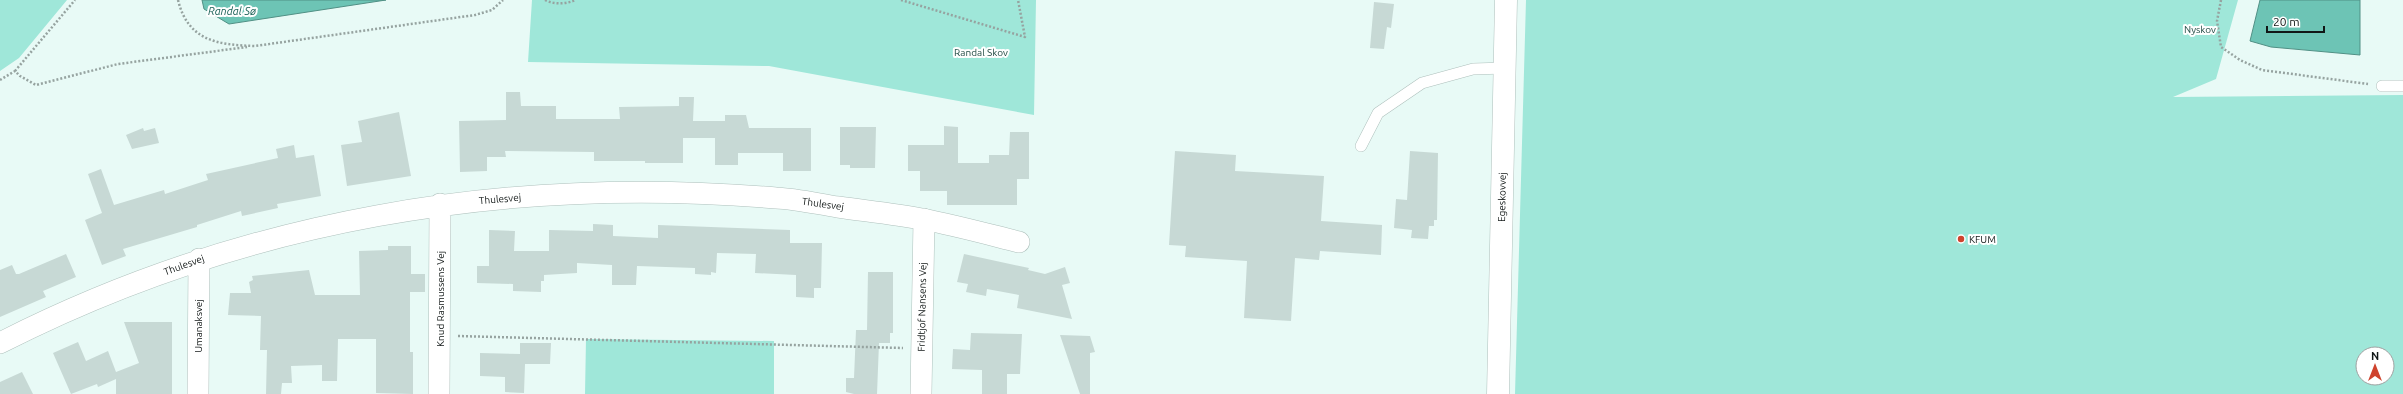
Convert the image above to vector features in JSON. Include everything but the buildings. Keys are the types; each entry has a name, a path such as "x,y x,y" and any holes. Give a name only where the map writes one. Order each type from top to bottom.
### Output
{"street":[{"name":"Egeskovvej","path":"1498,394 1506,0"},
{"name":"Thulesvej","path":"0,343 97,298 199,259 319,226 440,204 535,195 647,192 777,198 924,219 1019,242"},
{"name":"Knud Rasmussens Vej","path":"440,204 440,394"},
{"name":"Fridtjof Nansens Vej","path":"921,394 924,219"},
{"name":"Umanaksvej","path":"198,394 199,259"}],"lane":[{"path":"1361,146 1378,112 1422,82 1473,69 1505,68"},
{"path":"2382,86 2403,86"}],"path":[{"path":"0,80 16,71 75,0"},
{"path":"178,0 191,29 208,38 229,46 255,46"},
{"path":"16,71 20,76 36,85 118,64 475,15 492,10 503,0"},
{"path":"545,0 552,4 569,3 576,0"},
{"path":"901,0 1025,37 1018,0"},
{"path":"2221,0 2217,21 2221,47 2240,60 2262,70 2382,86"},
{"path":"440,336 922,348"}],"green space":[{"path":"0,0 67,0 19,58 0,71"},
{"name":"Randal Skov","path":"532,0 1036,0 1034,115 769,66 528,62"},
{"name":"KFUM","path":"1526,0 2238,0 2216,79 2173,97 2403,95 2403,394 1515,394"},
{"path":"586,339 774,341 774,394 585,394"}],"water":[{"name":"Randal Sø","path":"202,0 386,0 229,24 204,9"},
{"path":"2260,0 2360,0 2360,55 2271,47 2250,41"}],"place":[{"name":"KFUM","path":"1961,239"}],"park label":[{"name":"Nyskov","path":"2200,29"}]}
